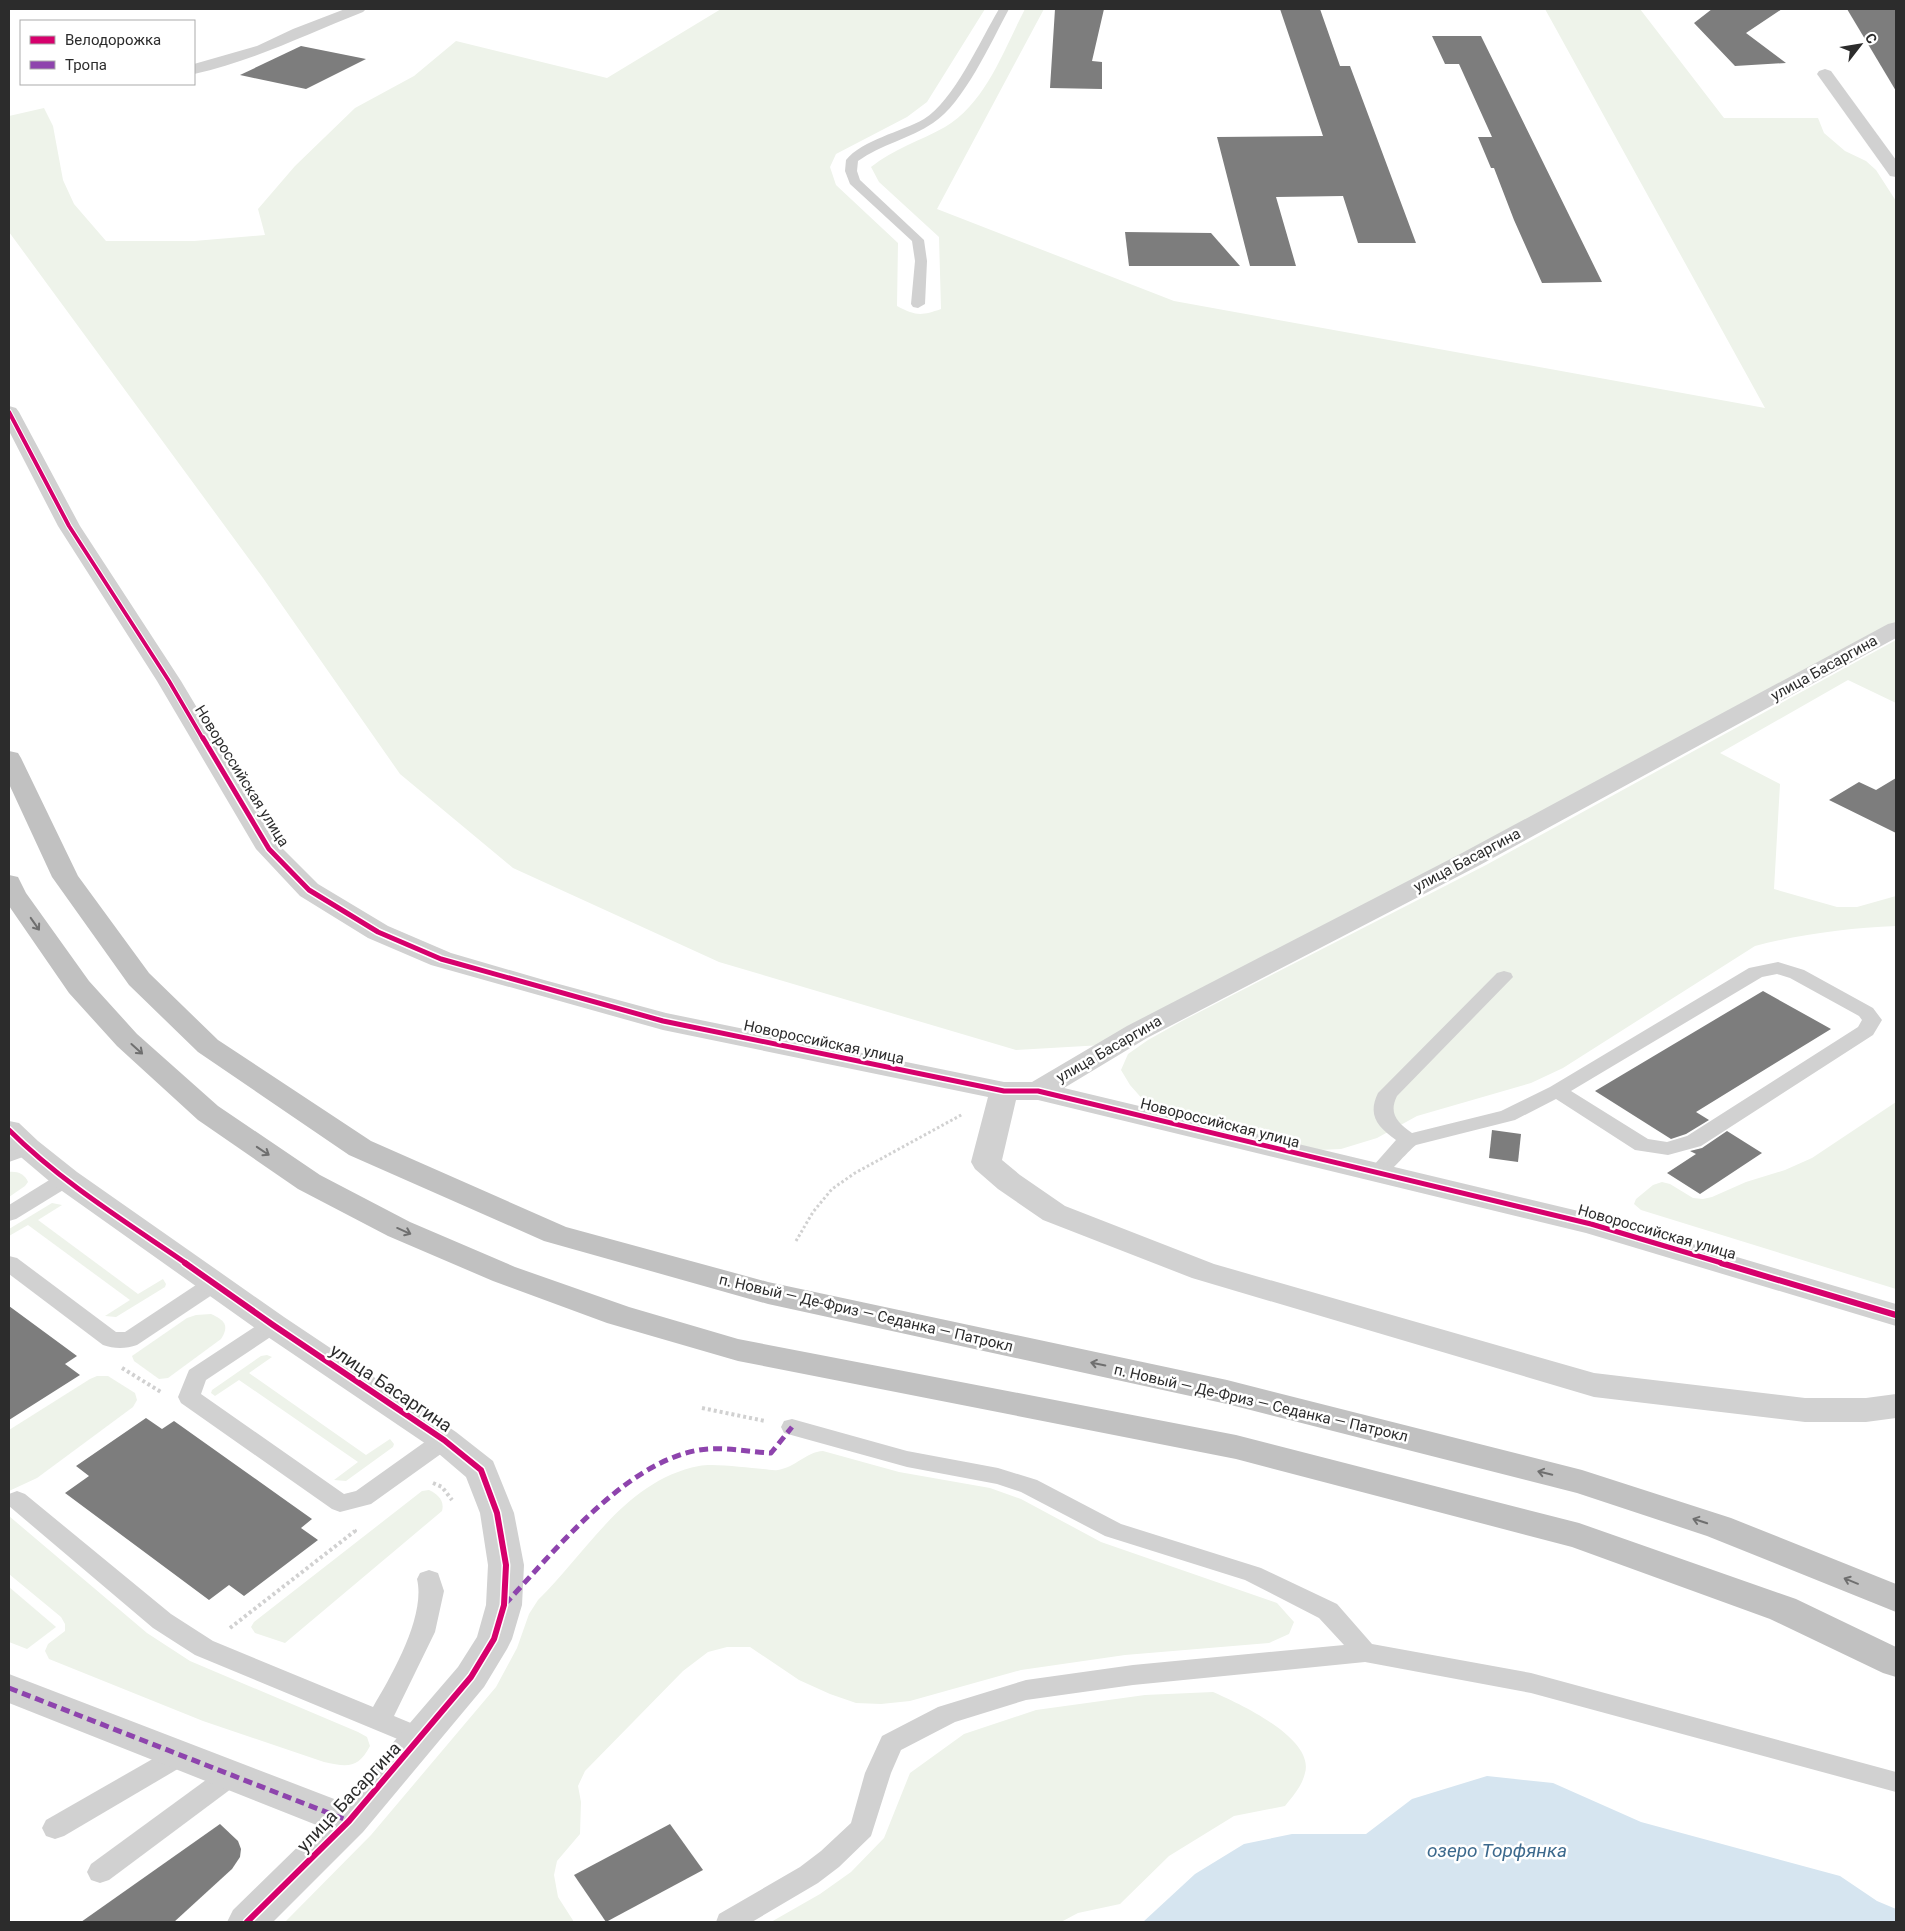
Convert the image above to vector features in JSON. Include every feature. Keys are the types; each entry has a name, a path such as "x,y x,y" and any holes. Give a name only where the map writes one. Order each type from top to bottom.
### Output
{"highway":[{"name":"п. Новый — Де-Фриз — Седанка — Патрокл","path":"9,758 65,878 139,979 208,1046 360,1148 555,1234 768,1294 1227,1392 1582,1482 1719,1527 1896,1599"},
{"path":"9,883 13,893 79,987 127,1040 208,1113 309,1182 399,1229 504,1274 618,1315 738,1350 1236,1447 1579,1536 1782,1609 1896,1663"}],"street":[{"path":"195,69 263,49 299,32 358,9"},
{"path":"1825,74 1896,172"},
{"name":"Новороссийская улица","path":"9,412 69,526 169,681 270,849 309,890 378,932 442,959 663,1021 1004,1091 1038,1091 1376,1174 1591,1224 1896,1315"},
{"name":"улица Басаргина","path":"1038,1091 1137,1032 1480,854 1896,629"},
{"path":"1004,1091 986,1162 1003,1177 1054,1213 1203,1271 1594,1384 1805,1410 1866,1410 1896,1406"},
{"name":"улица Басаргина","path":"15,1145 213,1284 444,1440 480,1470 497,1514 506,1565 504,1605 494,1639 471,1677 349,1821 248,1922"},
{"name":"улица Басаргина","path":"9,1688 349,1821"}],"lane":[{"path":"918,304 921,261 918,240 854,181 851,171 852,160 864,151 929,120 951,102 1004,9"},
{"path":"1376,1174 1396,1151 1410,1140 1508,1116 1556,1091 1756,972 1778,968 1797,974 1866,1012 1872,1020 1866,1031 1710,1130 1694,1140 1668,1149 1642,1145 1556,1091"},
{"path":"1410,1140 1391,1127 1383,1115 1382,1103 1388,1093 1504,977"},
{"path":"9,1214 66,1179"},
{"path":"9,1263 111,1340 129,1340 213,1284"},
{"path":"273,1325 197,1376 189,1397 340,1503 363,1498 444,1440"},
{"path":"792,1427 906,1459 998,1476 1029,1486 1113,1530 1253,1574 1328,1610 1365,1652"},
{"path":"17,1500 162,1621 204,1648 421,1738"},
{"path":"378,1721 392,1697 423,1632 432,1591 429,1579"},
{"path":"729,1922 809,1875 862,1828 878,1774 891,1742 947,1714 1026,1690 1133,1675 1365,1652 1531,1683 1896,1782"},
{"path":"55,1828 179,1756"},
{"path":"100,1872 230,1776"}],"path":[{"path":"796,1241 813,1212 832,1189 855,1173 1004,1091"},
{"path":"117,1365 165,1395"},
{"path":"702,1408 792,1427"},
{"path":"429,1481 442,1487 458,1508"},
{"path":"204,1648 363,1525"},
{"path":"348,1526 355,1531"}],"shaded area":[{"path":"721,9 985,9 927,102 907,117 836,154 830,167 836,185 898,243 897,306 909,312 923,314 941,309 939,237 879,182 871,167 897,150 945,127 959,117 983,90 1025,9 1044,9 937,209 1174,301 1765,408 1545,9 1640,9 1724,118 1818,118 1824,133 1845,151 1866,161 1876,170 1896,201 1896,630 1473,863 1120,1044 1016,1050 719,962 513,868 400,774 263,578 9,232 9,116 44,108 53,126 63,180 74,204 106,241 194,241 265,235 258,209 295,166 355,108 414,76 456,41 607,78"},
{"path":"1896,640 1896,703 1848,680 1720,753 1780,784 1774,889 1837,907 1857,907 1896,896 1896,926 1825,932 1755,946 1563,1068 1531,1083 1417,1116 1377,1138 1341,1149 1319,1150 1185,1118 1145,1102 1130,1085 1121,1070 1128,1054 1148,1040 1182,1021 1486,865"},
{"path":"1896,1102 1896,1289 1641,1210 1634,1204 1636,1199 1653,1185 1662,1182 1670,1184 1693,1198 1703,1199 1746,1182 1785,1170 1812,1158"},
{"path":"9,1172 20,1174 28,1182 9,1197"},
{"path":"52,1203 62,1205 38,1220 138,1294 163,1279 166,1284 165,1287 116,1317 105,1316 130,1300 28,1225 9,1236 9,1229"},
{"path":"211,1314 219,1318 224,1324 225,1330 221,1339 168,1378 159,1379 134,1361 132,1356 187,1318"},
{"path":"267,1355 272,1357 249,1373 366,1455 390,1439 394,1444 393,1447 346,1481 334,1480 358,1462 239,1380 215,1396 211,1393 212,1390 261,1356"},
{"path":"97,1376 108,1376 135,1393 137,1400 133,1407 37,1478 9,1491 9,1430"},
{"path":"823,1451 899,1472 990,1488 1021,1499 1101,1542 1277,1603 1294,1622 1289,1634 1269,1643 1125,1655 1021,1670 910,1701 881,1704 856,1703 830,1694 799,1680 750,1647 727,1647 708,1652 683,1671 585,1771 578,1786 581,1802 580,1834 557,1861 554,1875 558,1897 574,1922 285,1922 371,1835 496,1687 517,1648 529,1614 538,1600 591,1540 629,1502 650,1486 673,1474 699,1466 722,1465 776,1470 790,1466 811,1454"},
{"path":"429,1490 441,1501 442,1511 285,1643 255,1633 251,1627 254,1622 422,1491"},
{"path":"9,1516 147,1633 190,1661 358,1732 367,1737 370,1746 366,1753 361,1759 351,1765 324,1762 203,1721 49,1659 45,1651 48,1644 65,1631 65,1624 61,1617 9,1574"},
{"path":"9,1587 56,1627 27,1649 9,1642"},
{"path":"1213,1692 1256,1713 1287,1735 1298,1747 1305,1760 1305,1773 1302,1782 1285,1806 1234,1816 1169,1856 1120,1904 1078,1913 1061,1922 771,1922 820,1894 851,1872 884,1838 910,1773 964,1734 1036,1710 1145,1695"}],"water":[{"name":"озеро Торфянка","path":"1487,1776 1553,1783 1641,1822 1840,1876 1877,1901 1896,1909 1896,1922 1143,1922 1195,1874 1244,1844 1292,1834 1366,1834 1412,1799"}],"building":[{"path":"1055,9 1104,9 1092,61 1102,62 1102,89 1050,88"},
{"path":"1280,9 1320,9 1340,66 1350,66 1416,243 1358,243 1343,196 1276,197 1296,266 1250,266 1217,137 1323,136"},
{"path":"1712,9 1782,9 1746,33 1786,63 1735,66 1694,23"},
{"path":"1847,9 1896,9 1896,91"},
{"path":"1432,36 1481,36 1602,282 1542,283 1514,220 1494,168 1491,168 1478,137 1492,137 1459,64 1445,64"},
{"path":"301,46 366,59 306,89 240,75"},
{"path":"1125,232 1211,233 1240,266 1129,266"},
{"path":"1896,778 1896,833 1829,800 1859,782 1876,790"},
{"path":"1763,991 1831,1029 1696,1112 1709,1120 1686,1134 1671,1139 1595,1091"},
{"path":"1492,1130 1521,1134 1518,1162 1489,1158"},
{"path":"1727,1131 1762,1153 1700,1194 1667,1173 1696,1154 1690,1151 1702,1148"},
{"path":"9,1306 77,1356 65,1364 80,1375 9,1420"},
{"path":"146,1418 162,1429 174,1421 312,1519 301,1528 318,1540 244,1596 229,1585 209,1600 65,1493 89,1476 76,1466"},
{"path":"220,1824 238,1841 241,1849 240,1857 232,1869 174,1922 81,1922"},
{"path":"670,1824 703,1870 606,1922 574,1875"}],"marked path":[{"path":"505,1604 593,1512 646,1471 672,1457 699,1450 771,1453 792,1427"},
{"path":"9,1688 349,1821"}],"cycle path":[{"path":"9,412 69,526 169,681 269,849 309,890 378,932 441,959 663,1021 1004,1091 1038,1091 1591,1224 1896,1315"},
{"path":"9,1130 27,1148 66,1179 273,1325 444,1440 481,1470 497,1513 506,1565 504,1605 494,1639 471,1677 349,1821 247,1922"}]}
